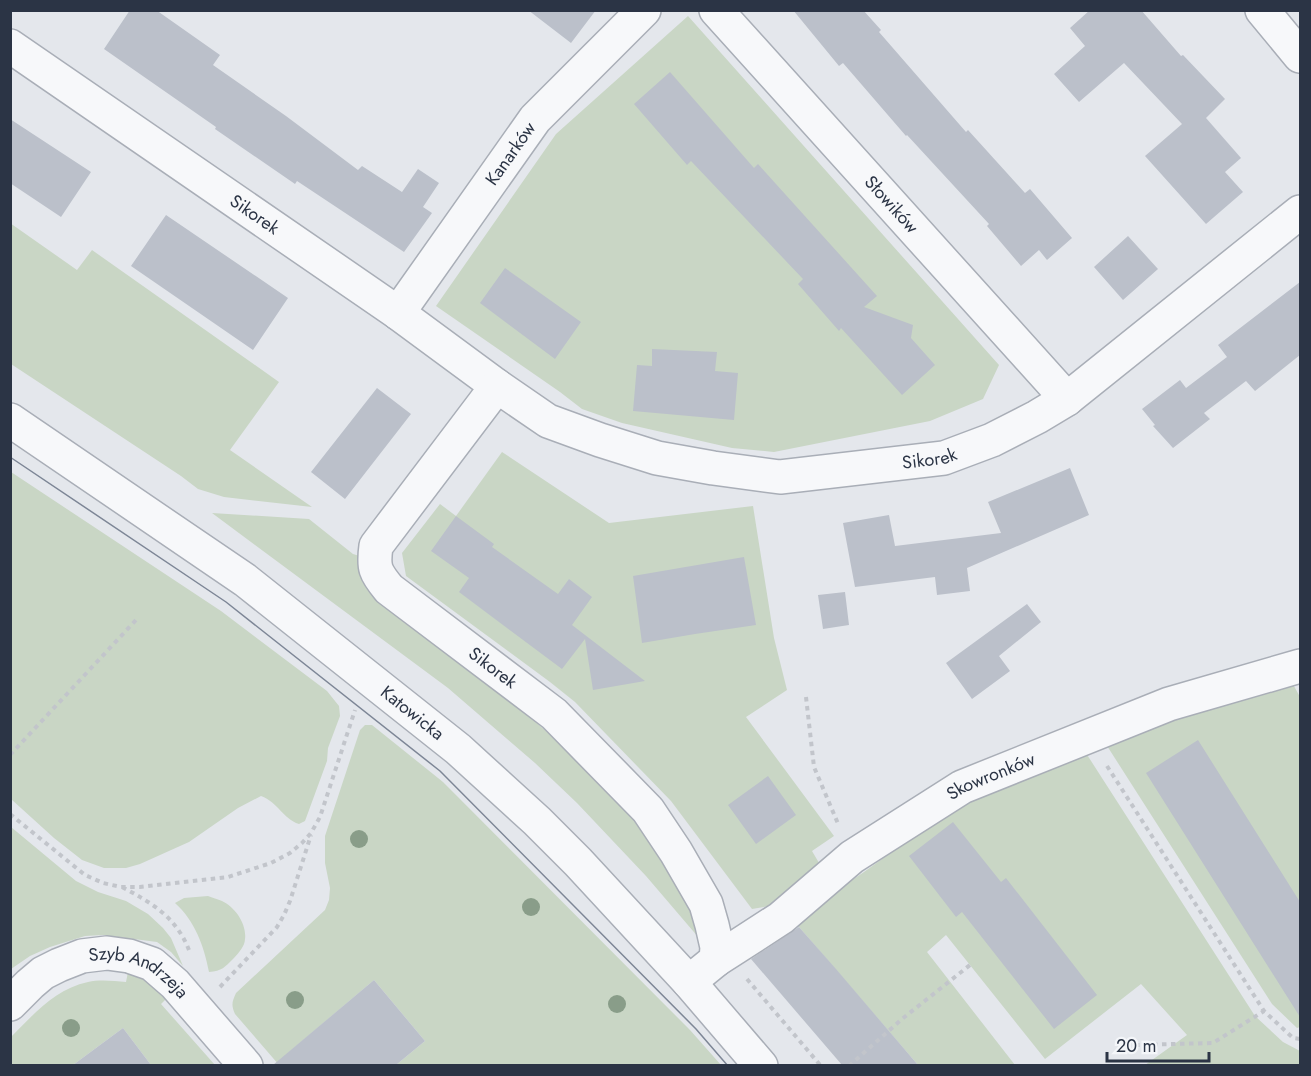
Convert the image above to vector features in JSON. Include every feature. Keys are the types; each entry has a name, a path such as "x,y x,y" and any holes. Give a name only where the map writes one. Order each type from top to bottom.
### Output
{"street":[{"name":"Kanarków","path":"398,313 535,119 644,10"},
{"name":"Słowików","path":"716,10 1067,399"},
{"path":"1275,15 1300,56"},
{"name":"Sikorek","path":"10,46 398,313 548,421 657,458 780,477 944,458 992,440 1067,399 1300,212"},
{"name":"Sikorek","path":"497,386 376,546 374,562 379,576 389,589 554,714 648,810 706,904 717,947 722,956"},
{"name":"Katowicka","path":"10,420 245,580 458,749 578,862 689,982 761,1065"},
{"name":"Skowronków","path":"722,956 781,918 852,857 962,787 1169,704 1300,666"},
{"name":"Szyb Andrzeja","path":"10,1004 44,973 82,956 107,953 129,956 152,964 176,984 246,1065"},
{"path":"689,982 722,956"}],"path":[{"path":"10,755 136,620"},
{"path":"10,814 85,875 103,883 140,887 228,877 271,863 303,843 320,817 366,675"},
{"path":"806,697 814,767 852,857"},
{"path":"1088,736 1264,1011 1293,1038 1300,1039"},
{"path":"199,1009 277,927 290,901 311,833"},
{"path":"722,956 737,966 821,1065"},
{"path":"849,1065 970,965"},
{"path":"1135,1045 1213,1043 1264,1011"}],"green space":[{"path":"688,16 999,365 983,399 930,421 774,452 732,448 622,423 582,409 436,306 556,134"},
{"path":"10,223 77,270 92,250 279,382 230,450 312,507 224,497 198,489 11,364"},
{"path":"502,452 609,523 753,506 774,638 787,690 746,717 834,836 812,851 822,868 770,906 752,909 671,801 575,702 406,576 402,553 440,504 456,516"},
{"path":"11,472 221,611 327,691 339,706 340,716 328,748 327,761 305,821 299,824 293,822 272,802 261,796 238,808 189,842 140,864 126,868 104,868 82,860 11,799"},
{"path":"212,513 309,519 353,554 363,557 495,686 582,763 650,833 686,889 699,938 646,876 577,803 535,763 448,688"},
{"path":"1289,677 1300,697 1300,1027 1297,1028 1272,1004 1102,738"},
{"path":"365,725 372,725 443,782 690,1030 721,1065 396,1065 425,1041 374,980 288,1053 298,1065 279,1065 235,1014 233,1001 236,993 325,910 330,888 325,863 325,836 360,730"},
{"path":"1084,750 1255,1016 1283,1042 1300,1051 1300,1065 1145,1065 1187,1035 1141,984 1045,1059 946,935 927,952 1015,1065 918,1065 793,920 968,797"},
{"path":"11,827 76,881 98,892 126,901 148,914 171,938 183,966 171,952 157,942 103,935 85,936 50,947 30,956 11,969"},
{"path":"208,896 231,907 242,922 245,933 245,942 235,957 223,968 209,972 198,934 175,903 184,898"},
{"path":"128,972 140,976 167,998 161,1004 215,1065 151,1065 123,1028 73,1065 11,1066 11,1037 45,1004 76,985 102,980 126,982"}],"building":[{"path":"130,10 156,10 220,55 213,65 358,170 362,166 402,192 418,169 439,183 423,207 432,213 404,252 297,181 295,184 104,49"},
{"path":"528,10 596,10 571,43"},
{"path":"793,10 863,10 881,30 879,32 966,132 968,130 1025,193 1030,189 1072,238 1047,260 1039,250 1021,266 987,226 989,224 906,136 843,63 839,66"},
{"path":"1090,10 1141,10 1181,56 1183,55 1225,99 1206,118 1241,158 1225,172 1243,192 1206,224 1145,156 1182,124 1124,63 1079,102 1054,74 1085,46 1070,28"},
{"path":"670,72 754,168 758,164 877,296 864,307 913,325 911,338 935,365 902,395 841,328 839,331 798,284 803,279 691,161 687,165 634,104"},
{"path":"10,119 91,172 61,217 10,183"},
{"path":"166,215 288,298 253,350 131,266"},
{"path":"1128,236 1158,269 1123,300 1094,267"},
{"path":"505,268 581,322 555,359 480,303"},
{"path":"1300,282 1300,355 1255,391 1246,381 1204,413 1210,419 1173,448 1153,426 1155,425 1142,409 1180,380 1186,388 1227,357 1218,345"},
{"path":"652,349 717,352 715,371 738,373 734,420 633,411 637,365 652,366"},
{"path":"377,388 411,414 345,499 311,472"},
{"path":"1070,468 1089,515 967,568 970,591 937,595 935,577 855,587 843,523 889,515 895,546 1001,533 988,502"},
{"path":"456,516 494,544 492,547 558,594 569,579 592,597 572,625 645,681 593,690 585,639 562,669 459,592 469,578 431,551"},
{"path":"744,557 756,625 642,643 633,576"},
{"path":"845,592 849,625 823,629 818,595"},
{"path":"1027,604 1041,622 999,656 1010,671 972,699 946,663"},
{"path":"1198,740 1300,902 1300,1017 1146,773"},
{"path":"768,776 796,815 756,844 728,805"},
{"path":"953,822 1001,882 1006,878 1097,995 1054,1029 962,912 956,917 909,856"},
{"path":"799,927 918,1065 842,1065 751,959"},
{"path":"374,980 425,1041 396,1065 273,1065"},
{"path":"123,1028 151,1065 73,1065"}],"tram line":[{"path":"10,457 226,602 440,771 696,1029 728,1066"}]}
